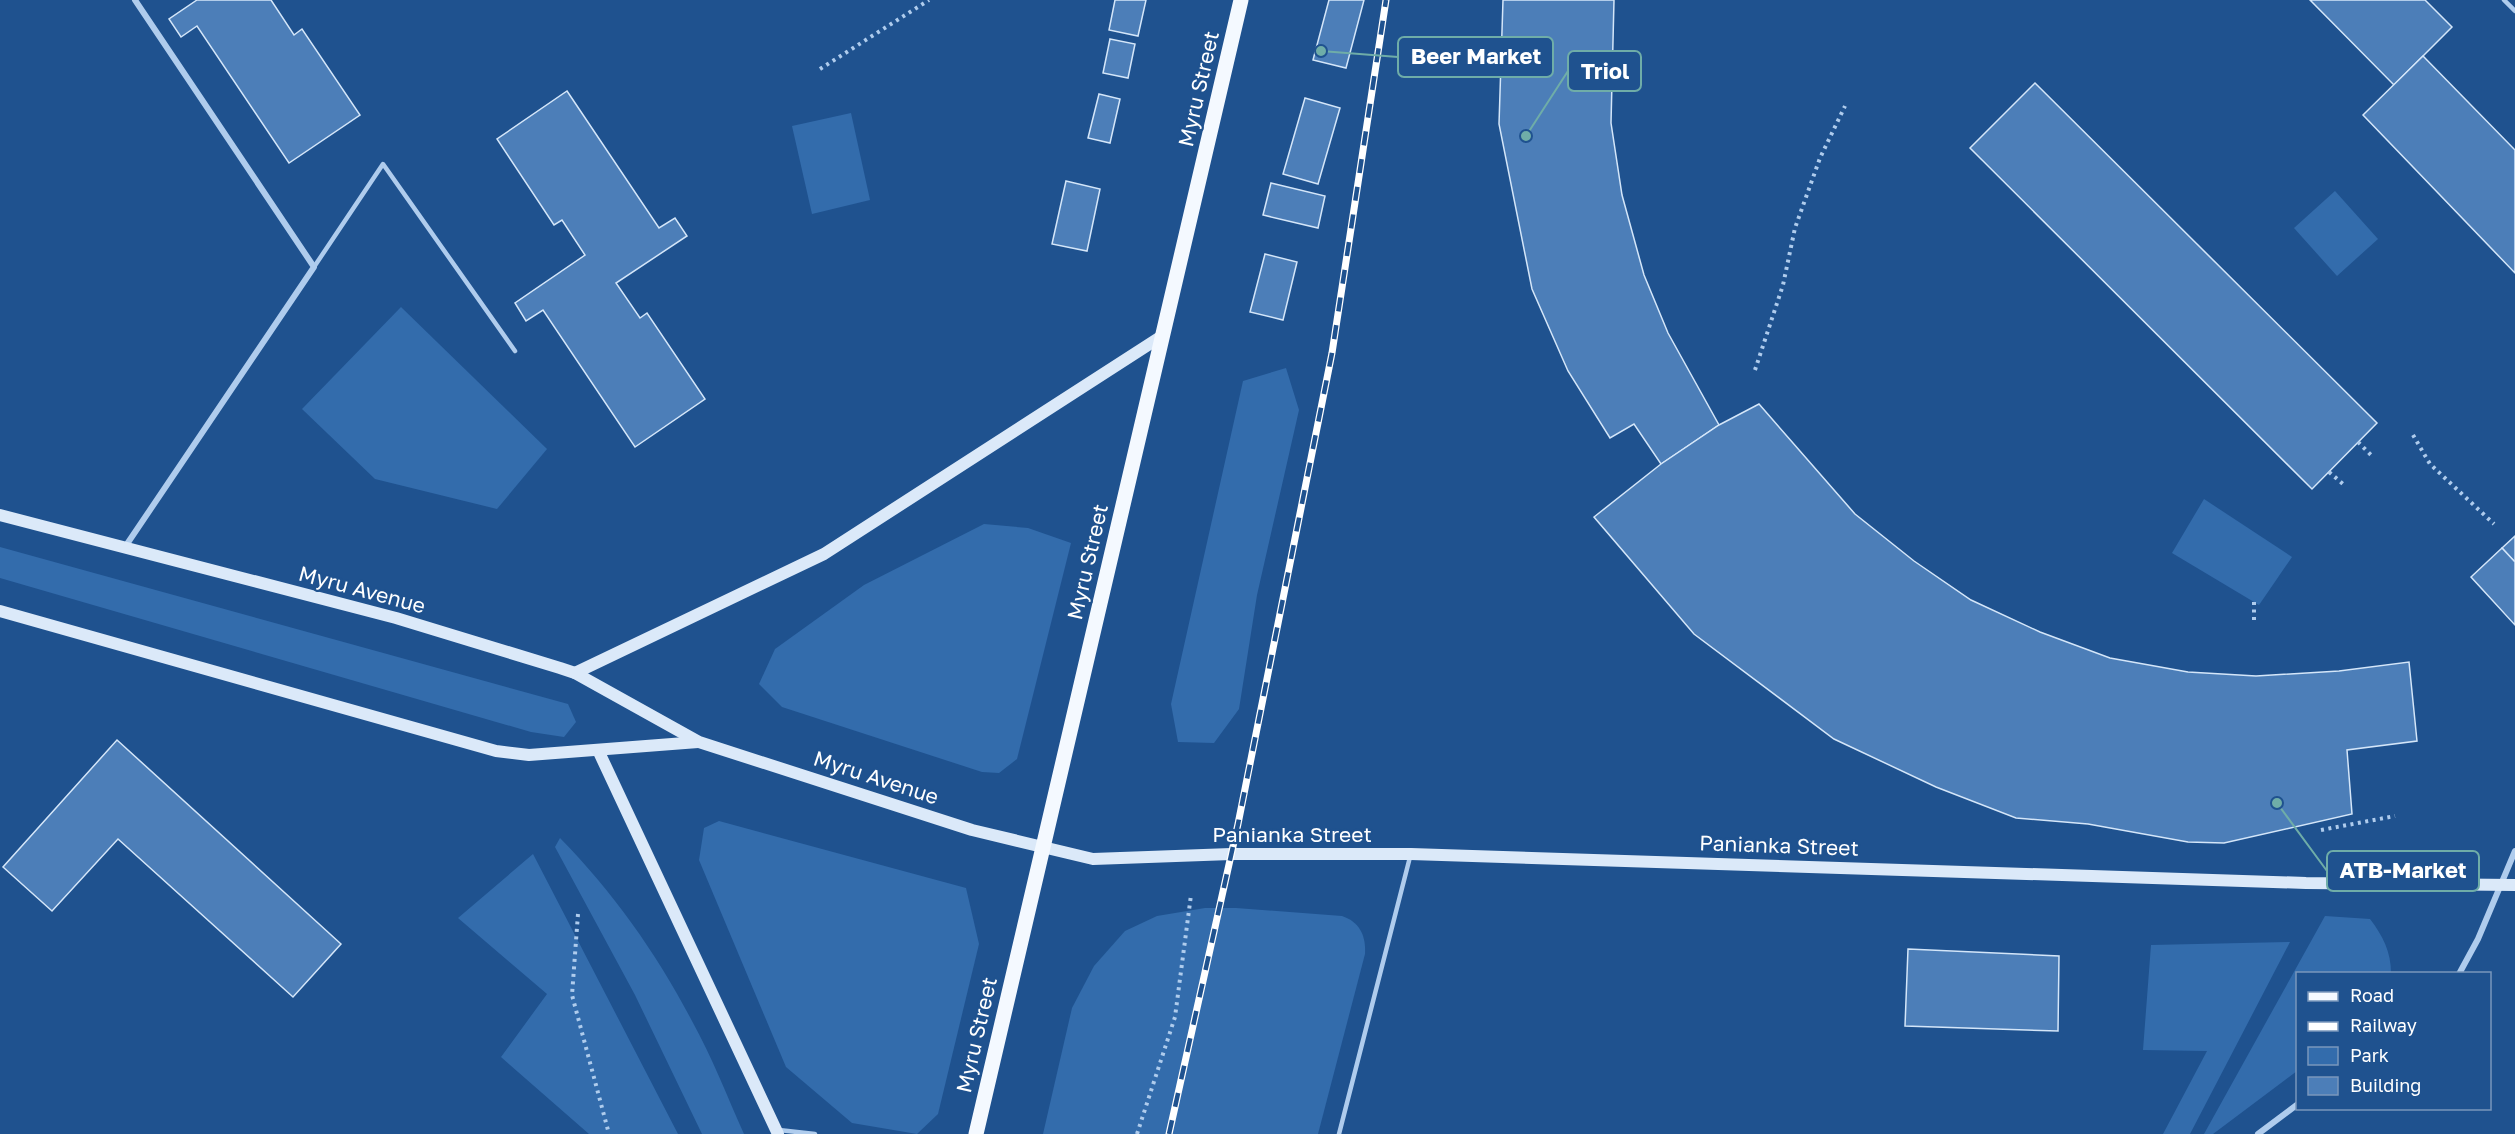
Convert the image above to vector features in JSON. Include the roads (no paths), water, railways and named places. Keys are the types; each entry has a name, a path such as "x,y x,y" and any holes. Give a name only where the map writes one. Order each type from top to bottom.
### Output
{"main road":[{"name":"Myru Street","path":"976,1134 1241,0"},
{"path":"574,673 824,554 1162,336"},
{"name":"Myru Avenue","path":"0,515 396,618 574,673 699,742 972,830 1042,848"},
{"name":"Myru Avenue","path":"0,611 496,751 529,755 699,742"},
{"path":"598,750 777,1132"},
{"name":"Panianka Street","path":"1042,848 1093,859 1232,854 1411,854 2294,882 2515,885"}],"street":[{"path":"125,548 314,267 135,0"},
{"path":"2459,972 2478,939 2515,851"},
{"path":"2258,1134 2296,1106"}],"lane":[{"path":"2504,0 2515,11"},
{"path":"314,267 383,164 515,351"},
{"path":"1339,1134 1411,854"},
{"path":"777,1132 815,1134"}],"railway":[{"path":"1169,1134 1238,824 1332,353 1386,0"}],"place":[{"name":"Beer Market","path":"1321,51"},
{"name":"Triol","path":"1526,136"},
{"name":"ATB-Market","path":"2277,803"}]}
